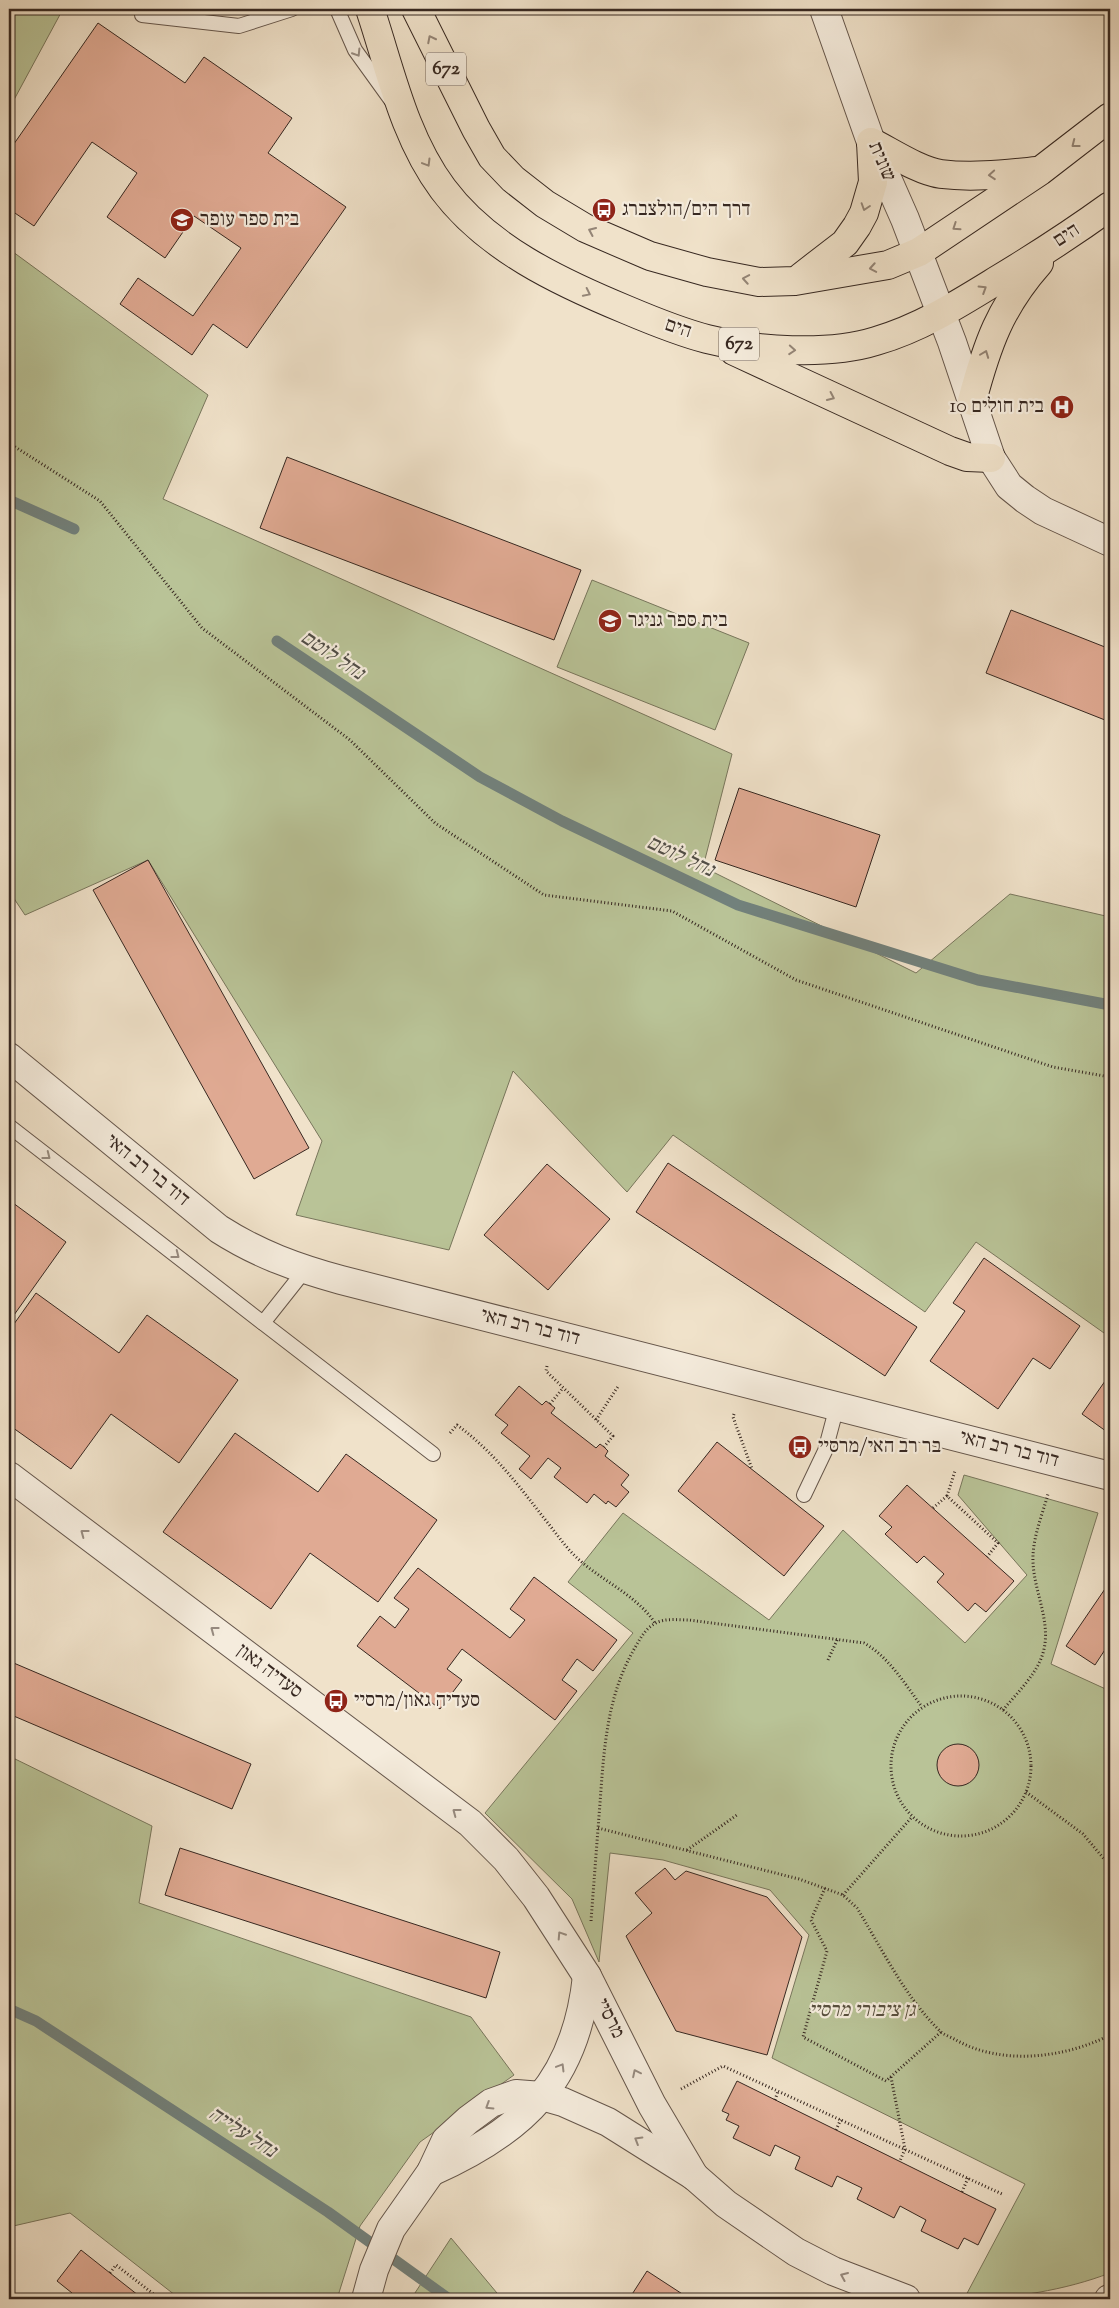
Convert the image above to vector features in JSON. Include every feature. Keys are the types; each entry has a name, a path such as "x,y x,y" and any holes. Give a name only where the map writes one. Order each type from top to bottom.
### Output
{"main road":[{"name":"הים","path":"370,9 406,118 422,156 442,188 466,218 492,238 543,271 600,299 654,322 708,339 796,351 835,350 875,342 942,314 1076,231 1110,206"},
{"name":"672","path":"416,9 476,129 492,156 513,179 545,204 585,228 650,256 706,272 759,282 795,281 888,265 918,252 1040,171 1110,117"},
{"path":"795,281 845,243 857,226 864,213 873,182 871,142"},
{"path":"871,142 910,162 940,174 984,176 1040,171"},
{"path":"972,401 982,364 996,327 1010,298 1038,263 1076,231"},
{"path":"708,339 950,451 967,457 991,458"}],"street":[{"name":"שונית","path":"824,9 871,142 942,314 991,458 1009,486 1024,499 1043,511 1110,542"},
{"name":"דוד בר רב האי","path":"9,1057 219,1229 247,1246 305,1270 1110,1476"},
{"name":"סעדיה גאון","path":"9,1476 470,1822 506,1859 536,1896 587,1976"},
{"name":"מרסיי","path":"366,2299 374,2270 391,2229 430,2172 465,2157 496,2138 518,2121 542,2096 567,2056 577,2030 584,2005 587,1976"},
{"name":"מרסיי","path":"587,1976 652,2105 694,2176"},
{"name":"מרסיי","path":"542,2096 563,2102 608,2122 694,2176 726,2204 796,2252 840,2274 906,2299"}],"lane":[{"path":"142,15 239,26 292,9"},
{"path":"337,9 355,50 406,118"},
{"path":"9,1126 433,1454"},
{"path":"263,1323 305,1270"},
{"path":"804,1495 825,1451 837,1406"}],"path":[{"path":"9,442 100,501 202,628 350,740 436,822 544,895 672,911 796,980 1053,1066 1110,1078"},
{"path":"556,1334 546,1371 613,1436 604,1448"},
{"path":"742,1382 733,1417 752,1469"},
{"path":"550,1404 563,1388"},
{"path":"596,1420 618,1388"},
{"path":"433,1454 457,1424 480,1441 572,1553 592,1571 645,1609 655,1624"},
{"path":"1004,1710 1037,1667 1043,1653 1045,1632 1033,1562 1034,1543 1056,1462"},
{"path":"933,1508 947,1496 953,1476"},
{"path":"947,1496 998,1543 987,1557"},
{"path":"591,1926 604,1744 612,1701 620,1675 632,1652 642,1635 655,1624 663,1620 689,1620 838,1638 864,1643 874,1648 889,1663 922,1707"},
{"path":"828,1660 838,1638"},
{"path":"954,1696 987,1701 1004,1710 1016,1723 1026,1740 1031,1759 1031,1773 1026,1792 1018,1807 1007,1820 996,1828 980,1834 962,1837 944,1835 927,1828 901,1804 894,1790 891,1775 891,1757 896,1738 906,1721 922,1707 938,1699 954,1696"},
{"path":"1026,1792 1083,1834 1110,1866"},
{"path":"688,1850 737,1815"},
{"path":"843,1895 912,1816"},
{"path":"598,1828 799,1879 843,1895 857,1908 916,2004 941,2032 980,2051 1027,2056 1051,2054 1079,2048 1110,2035"},
{"path":"825,1888 811,1920 827,1951 803,2037 886,2081 941,2032"},
{"path":"685,2087 723,2066 1002,2194"},
{"path":"891,2076 905,2149 900,2161"},
{"path":"774,2100 778,2091"},
{"path":"836,2130 841,2119"},
{"path":"962,2192 968,2178"},
{"path":"110,2273 116,2265 160,2299"}],"green space":[{"path":"9,9 63,9 9,109"},
{"path":"9,249 208,395 163,499 732,754 703,867 916,973 1010,894 1110,917 1110,1324 1104,1333 976,1242 925,1312 673,1135 627,1192 513,1071 449,1250 296,1215 322,1141 148,860 25,915 9,891"},
{"path":"592,580 749,643 715,730 557,667"},
{"name":"גן ציבורי מרסיי","path":"964,1475 1098,1513 1051,1664 1110,1691 1110,2273 1057,2289 982,2299 964,2299 1025,2184 772,2058 809,1935 770,1890 663,1860 610,1853 599,1962 572,1899 485,1813 633,1633 568,1582 623,1513 769,1620 843,1530 965,1643 1027,1575 958,1495"},
{"path":"9,1756 152,1826 139,1903 471,2017 514,2075 420,2142 360,2226 337,2299 180,2299 70,2213 9,2227"},
{"path":"451,2238 502,2299 411,2299"}],"building":[{"path":"98,23 185,83 204,57 292,118 268,153 346,207 247,348 213,324 192,355 120,304 138,278 193,316 241,248 194,216 165,258 107,217 137,173 92,142 34,226 9,209 9,151"},
{"path":"287,457 581,570 554,640 260,528"},
{"path":"1011,610 1110,649 1110,722 986,673"},
{"path":"739,788 880,835 856,907 715,860"},
{"path":"148,860 309,1148 254,1179 93,890"},
{"path":"668,1163 917,1327 885,1376 636,1212"},
{"path":"547,1164 610,1219 548,1290 484,1235"},
{"path":"9,1200 66,1242 9,1322"},
{"path":"984,1258 1080,1326 1050,1369 1033,1358 998,1409 930,1361 965,1311 953,1303"},
{"path":"36,1293 119,1353 147,1315 238,1380 179,1463 111,1414 71,1469 9,1425 9,1331"},
{"path":"1110,1374 1110,1434 1082,1414"},
{"path":"519,1386 542,1405 546,1401 555,1408 551,1413 596,1448 600,1444 604,1447 608,1451 605,1456 629,1475 621,1485 629,1492 616,1507 608,1501 606,1504 594,1494 587,1503 554,1477 561,1468 548,1458 531,1479 519,1469 530,1456 501,1433 508,1425 495,1415"},
{"path":"235,1433 318,1492 346,1454 437,1520 378,1602 310,1553 271,1609 163,1532"},
{"path":"717,1442 824,1526 784,1576 678,1491"},
{"path":"907,1485 1014,1581 986,1612 975,1603 968,1611 937,1582 944,1574 924,1556 917,1563 885,1534 892,1527 879,1516"},
{"path":"418,1568 510,1638 525,1620 510,1609 534,1577 617,1640 593,1671 577,1659 562,1680 577,1691 555,1720 462,1649 447,1669 462,1680 440,1709 357,1646 380,1616 395,1628 409,1609 394,1598"},
{"path":"1107,1586 1110,1588 1110,1642 1095,1665 1066,1646"},
{"path":"9,1661 251,1764 232,1809 9,1714"},
{"path":"962,1744 970,1747 976,1753 979,1765 976,1777 970,1783 954,1786 946,1783 940,1777 937,1761 940,1753 946,1747"},
{"path":"180,1848 500,1952 486,1998 165,1895"},
{"path":"665,1868 675,1880 686,1871 767,1897 802,1937 767,2055 676,2031 626,1936 652,1913 635,1893"},
{"path":"737,2081 996,2209 978,2245 964,2238 958,2249 921,2231 926,2220 900,2206 894,2218 857,2199 862,2188 837,2176 832,2187 795,2169 800,2157 775,2145 770,2156 733,2138 739,2126 726,2120 729,2114 722,2111"},
{"path":"81,2250 143,2299 66,2299 72,2293 57,2281"},
{"path":"647,2271 690,2299 629,2299"}],"waterway":[{"name":"נחל לוטם","path":"9,500 74,529"},
{"name":"נחל לוטם","path":"277,641 480,777 562,821 738,905 978,980 1110,1005"},
{"name":"נחל עלייה","path":"9,2009 36,2021 328,2212 449,2299"}],"place":[{"name":"דרך הים/הולצברג","path":"604,210"},
{"name":"בית ספר עופר","path":"182,220"},
{"name":"בית חולים 10","path":"1062,407"},
{"name":"בית ספר גניגר","path":"610,621"},
{"name":"בר רב האי/מרסיי","path":"800,1447"},
{"name":"סעדיה גאון/מרסיי","path":"336,1701"}]}
